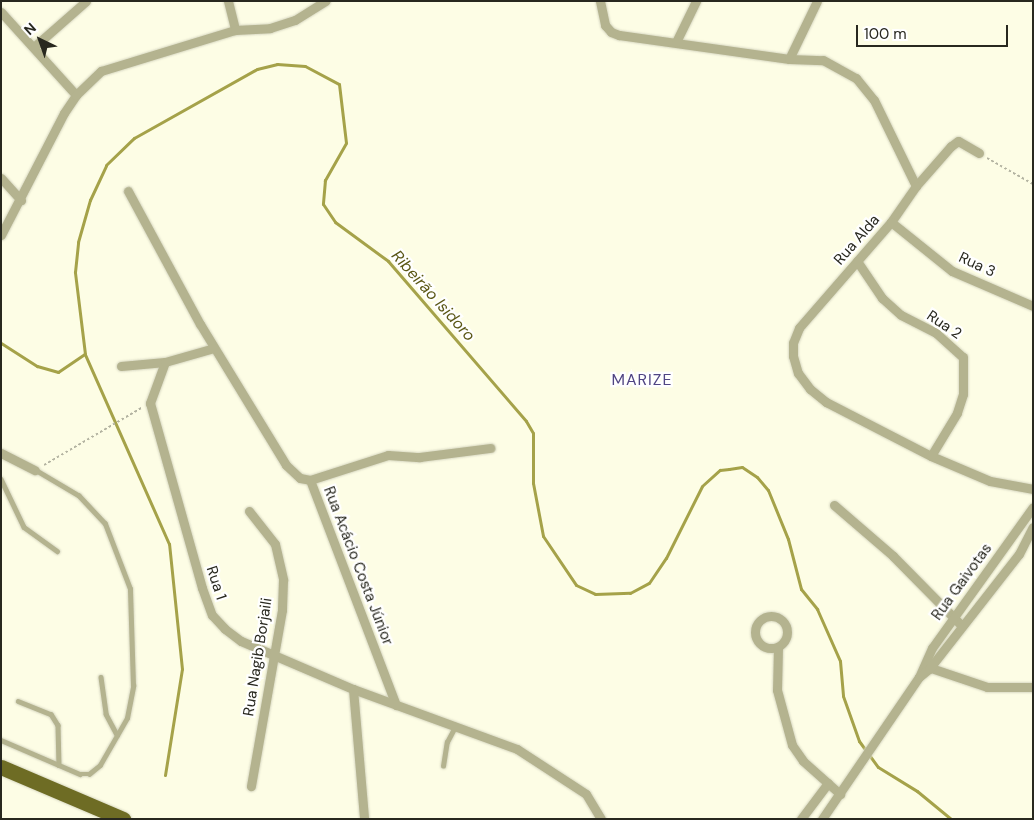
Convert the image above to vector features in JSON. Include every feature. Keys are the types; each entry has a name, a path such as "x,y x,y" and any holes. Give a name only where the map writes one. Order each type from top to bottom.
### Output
{"highway":[{"path":"1,767 123,819"}],"street":[{"path":"35,46 86,1"},
{"path":"228,1 235,30"},
{"path":"1,234 21,200 76,94 101,71 235,30 270,28 295,20 326,1"},
{"path":"600,1 606,24 611,32 789,59 823,60 856,78 874,100 916,186"},
{"path":"676,42 696,1"},
{"path":"789,59 817,1"},
{"path":"1,12 35,46 76,94"},
{"name":"Rua Alda","path":"931,456 826,402 810,388 798,373 793,356 793,343 799,328 891,222 916,186 951,146 958,141 979,153"},
{"path":"1,178 21,200"},
{"name":"Rua Acácio Costa Júnior","path":"128,191 214,348 286,465 300,478 310,480 396,705"},
{"name":"Rua 3","path":"891,222 952,271 1033,306"},
{"name":"Rua 2","path":"857,261 882,298 901,315 936,333 952,344 963,357 965,373 957,413 931,456"},
{"path":"121,366 165,362 214,348"},
{"name":"Rua 1","path":"165,362 150,403 209,606 224,629 241,641 274,656 396,705"},
{"path":"310,480 388,455 420,457 490,448"},
{"path":"1,453 35,470"},
{"path":"931,456 990,481 1033,489"},
{"path":"834,505 893,556 962,626"},
{"name":"Rua Gaivotas","path":"926,667 953,616 1033,506"},
{"name":"Rua Nagib Borjaili","path":"249,511 275,544 280,559 282,610 251,786"},
{"name":"Rua Gaivotas","path":"840,794 926,667 962,626 1019,554 1033,527"},
{"path":"778,647 777,690 792,746 840,794 822,819"},
{"path":"926,667 987,687 1033,686"},
{"path":"353,689 364,818"},
{"path":"396,705 517,750 586,794 601,819"},
{"path":"801,819 828,783"}],"lane":[{"path":"1,740 80,774 89,774 100,765 127,718 133,686 130,589 105,524 79,496 35,470"},
{"path":"1,479 24,527 57,551"},
{"path":"101,677 106,714 117,735"},
{"path":"18,700 51,714 58,725 59,765"},
{"path":"443,766 447,742 455,727"}],"path":[{"path":"979,153 1033,184"},
{"path":"35,470 95,433 143,407"}],"waterway":[{"name":"Ribeirão Isidoro","path":"165,775 182,669 169,544 85,354 75,272 78,242 90,200 106,165 134,138 257,69 277,64 305,66 339,84 346,143 325,180 323,204 335,222 388,261 526,421 533,433 533,483 543,536 576,585 595,594 630,593 649,583 666,558 702,486 720,470 742,467 757,477 768,490 788,539 801,589 817,609 840,661 843,696 859,741 878,767 917,791 951,819"},
{"path":"1,343 37,366 58,372 85,354"}],"district":[{"name":"MARIZE","path":"642,380"}]}
